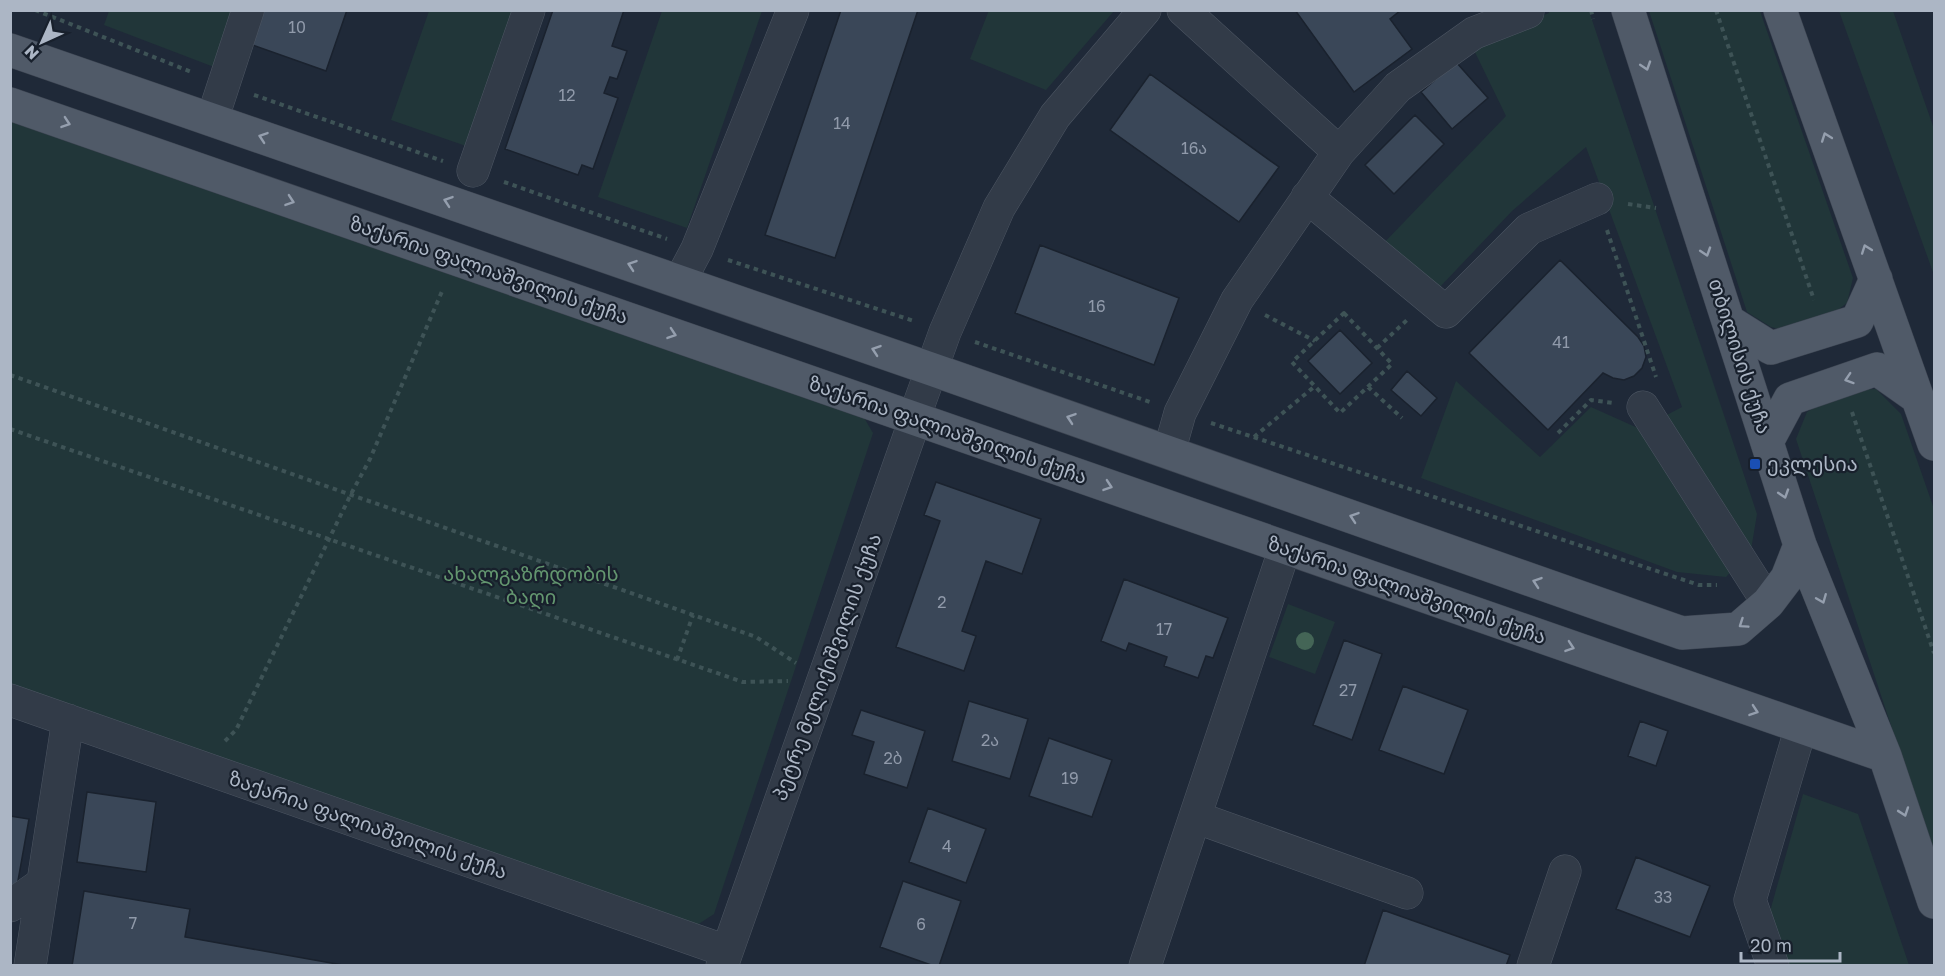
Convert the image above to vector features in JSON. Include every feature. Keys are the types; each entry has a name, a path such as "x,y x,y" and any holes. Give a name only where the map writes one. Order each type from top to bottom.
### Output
{"main road":[{"name":"თბილისის ქუჩა","path":"1628,10 1800,545 1885,756 1935,902"},
{"path":"1780,10 1935,444"},
{"path":"10,50 931,369 1682,633 1738,629 1768,603 1787,578 1800,545"},
{"name":"ზაქარია ფალიაშვილის ქუჩა","path":"10,104 1885,756"},
{"path":"1728,321 1771,348 1857,321 1876,279"},
{"path":"1767,442 1790,399 1877,369 1918,398"}],"street":[{"path":"212,120 248,10"},
{"path":"473,171 529,10"},
{"path":"680,282 696,249 793,10"},
{"name":"პეტრე მელიქიშვილის ქუჩა","path":"724,958 931,369 999,208 1055,116 1144,10"},
{"path":"1183,10 1339,152"},
{"path":"1169,452 1180,413 1237,300 1339,152 1398,87 1470,22 1528,12"},
{"path":"1307,197 1446,312 1529,229 1597,199"},
{"path":"1643,407 1768,603"},
{"path":"1145,966 1285,548"},
{"name":"ზაქარია ფალიაშვილის ქუჩა","path":"10,700 202,767 724,958"},
{"path":"30,966 68,720"},
{"path":"1773,966 1750,900 1801,727"},
{"path":"1195,817 1407,893"},
{"path":"1533,966 1565,871"},
{"path":"10,906 43,883"}],"path":[{"path":"35,10 224,84 696,249 1180,413 1700,585 1718,585 1747,570"},
{"path":"1558,433 1591,400 1643,407 1661,393 1597,199 1656,208 1688,197"},
{"path":"202,767 236,730 370,459 455,258"},
{"path":"1377,348 1430,298"},
{"path":"1237,300 1314,341"},
{"path":"1344,313 1392,364 1340,413 1292,362 1314,341 1344,313"},
{"path":"10,375 756,637 822,679"},
{"path":"1254,437 1315,386"},
{"path":"1368,387 1402,418"},
{"path":"10,429 743,682 822,679"},
{"path":"677,660 693,615"}],"green space":[{"path":"989,10 1114,11 1046,90 970,59"},
{"path":"109,11 234,11 214,67 104,25"},
{"path":"429,11 513,11 466,146 391,120"},
{"path":"662,11 762,11 687,228 598,197"},
{"path":"1549,11 1589,11 1757,514 1751,550 1726,577 1677,572 1421,478 1456,381 1540,457 1591,407 1640,429 1682,407 1586,147 1512,211 1438,289 1381,246 1506,116 1471,44 1549,13"},
{"path":"1649,11 1760,11 1853,278 1847,303 1820,323 1796,333 1771,327 1747,312"},
{"path":"1839,11 1893,11 1934,129 1934,275"},
{"name":"ახალგაზრდობის ბაღი","path":"11,118 863,416 873,433 714,914 691,929 11,687"},
{"path":"1876,389 1901,414 1934,509 1934,855 1796,439 1807,412 1844,390"},
{"path":"1288,604 1335,622 1315,674 1269,657"},
{"path":"1803,794 1858,814 1909,965 1782,965 1767,922"}],"building":[{"path":"259,10 347,10 326,71 247,43"},
{"path":"553,10 624,10 612,46 627,51 617,79 610,77 604,93 618,98 593,169 582,165 578,175 505,149"},
{"path":"841,10 918,10 835,258 765,235"},
{"path":"1295,10 1401,10 1390,19 1412,49 1354,92"},
{"path":"1456,62 1488,98 1452,129 1421,92"},
{"path":"1150,74 1279,167 1239,222 1110,130"},
{"path":"1415,115 1444,144 1394,194 1365,165"},
{"path":"1040,245 1179,298 1154,365 1015,313"},
{"path":"1560,260 1638,337 1644,346 1646,357 1642,368 1634,376 1624,380 1603,373 1548,430 1469,353"},
{"path":"1340,330 1372,363 1340,394 1308,361"},
{"path":"1407,371 1437,398 1421,416 1391,390"},
{"path":"936,482 1041,519 1022,574 986,561 962,631 976,636 964,671 896,647 940,521 924,515"},
{"path":"1124,579 1228,618 1213,658 1206,656 1198,678 1164,666 1167,657 1129,643 1126,651 1101,641"},
{"path":"1344,640 1382,654 1352,740 1313,725"},
{"path":"1403,686 1468,710 1444,774 1379,750"},
{"path":"969,701 1028,719 1010,779 952,761"},
{"path":"861,710 925,731 907,788 864,774 874,742 852,735"},
{"path":"1640,721 1668,731 1656,766 1628,756"},
{"path":"1049,738 1112,760 1092,817 1029,796"},
{"path":"87,792 156,802 146,872 77,862"},
{"path":"928,808 986,829 966,883 909,862"},
{"path":"10,816 29,819 16,892 10,891"},
{"path":"1636,857 1710,886 1690,937 1616,909"},
{"path":"903,881 961,901 939,966 880,947"},
{"path":"84,891 190,909 185,937 348,966 72,966"},
{"path":"1383,910 1510,955 1506,966 1364,966"}],"place":[{"name":"ეკლესია","path":"1755,464"}]}
